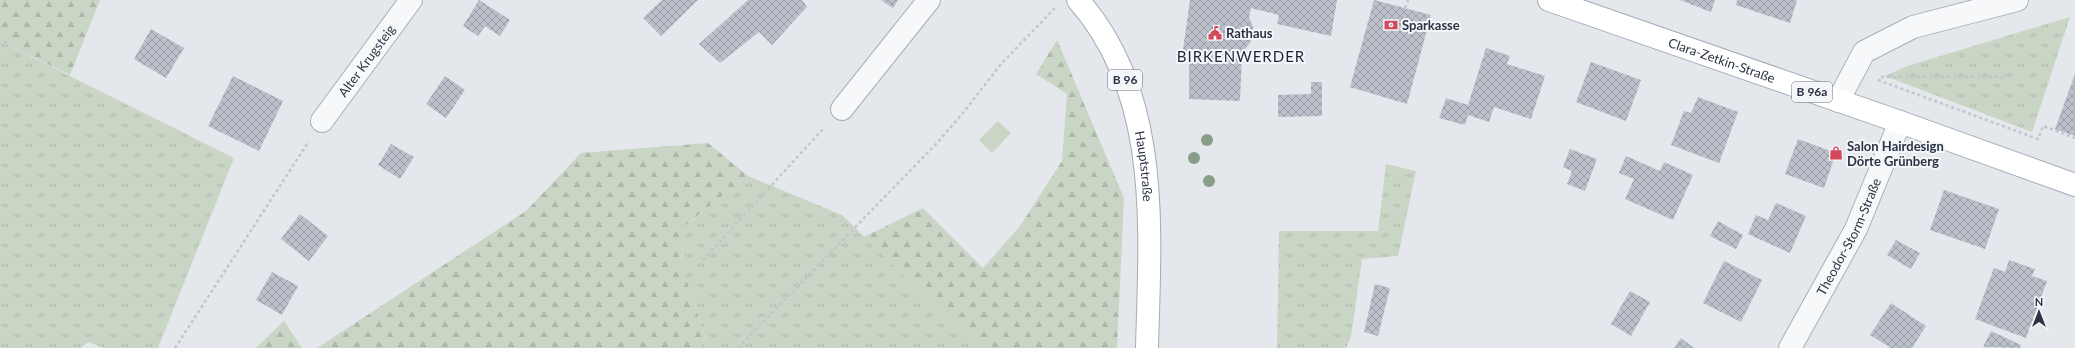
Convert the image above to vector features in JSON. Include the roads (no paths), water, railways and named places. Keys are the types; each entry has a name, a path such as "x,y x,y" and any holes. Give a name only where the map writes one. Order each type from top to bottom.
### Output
{"main road":[{"name":"Hauptstraße","path":"1078,0 1104,36 1116,59 1131,96 1140,129 1146,171 1150,245 1147,348"},
{"name":"Clara-Zetkin-Straße","path":"1549,0 2075,184"}],"street":[{"name":"Alter Krugsteig","path":"322,121 411,0"},
{"path":"842,109 929,0"},
{"path":"1838,101 1864,52 1913,27 2017,0"},
{"name":"Theodor-Storm-Straße","path":"1790,348 1856,229 1900,122"}],"place":[{"name":"Sparkasse","path":"1391,25"},
{"name":"Rathaus","path":"1215,33"},
{"name":"Salon Hairdesign Dörte Grünberg","path":"1836,153"}],"district":[{"name":"BIRKENWERDER","path":"1241,57"}]}
